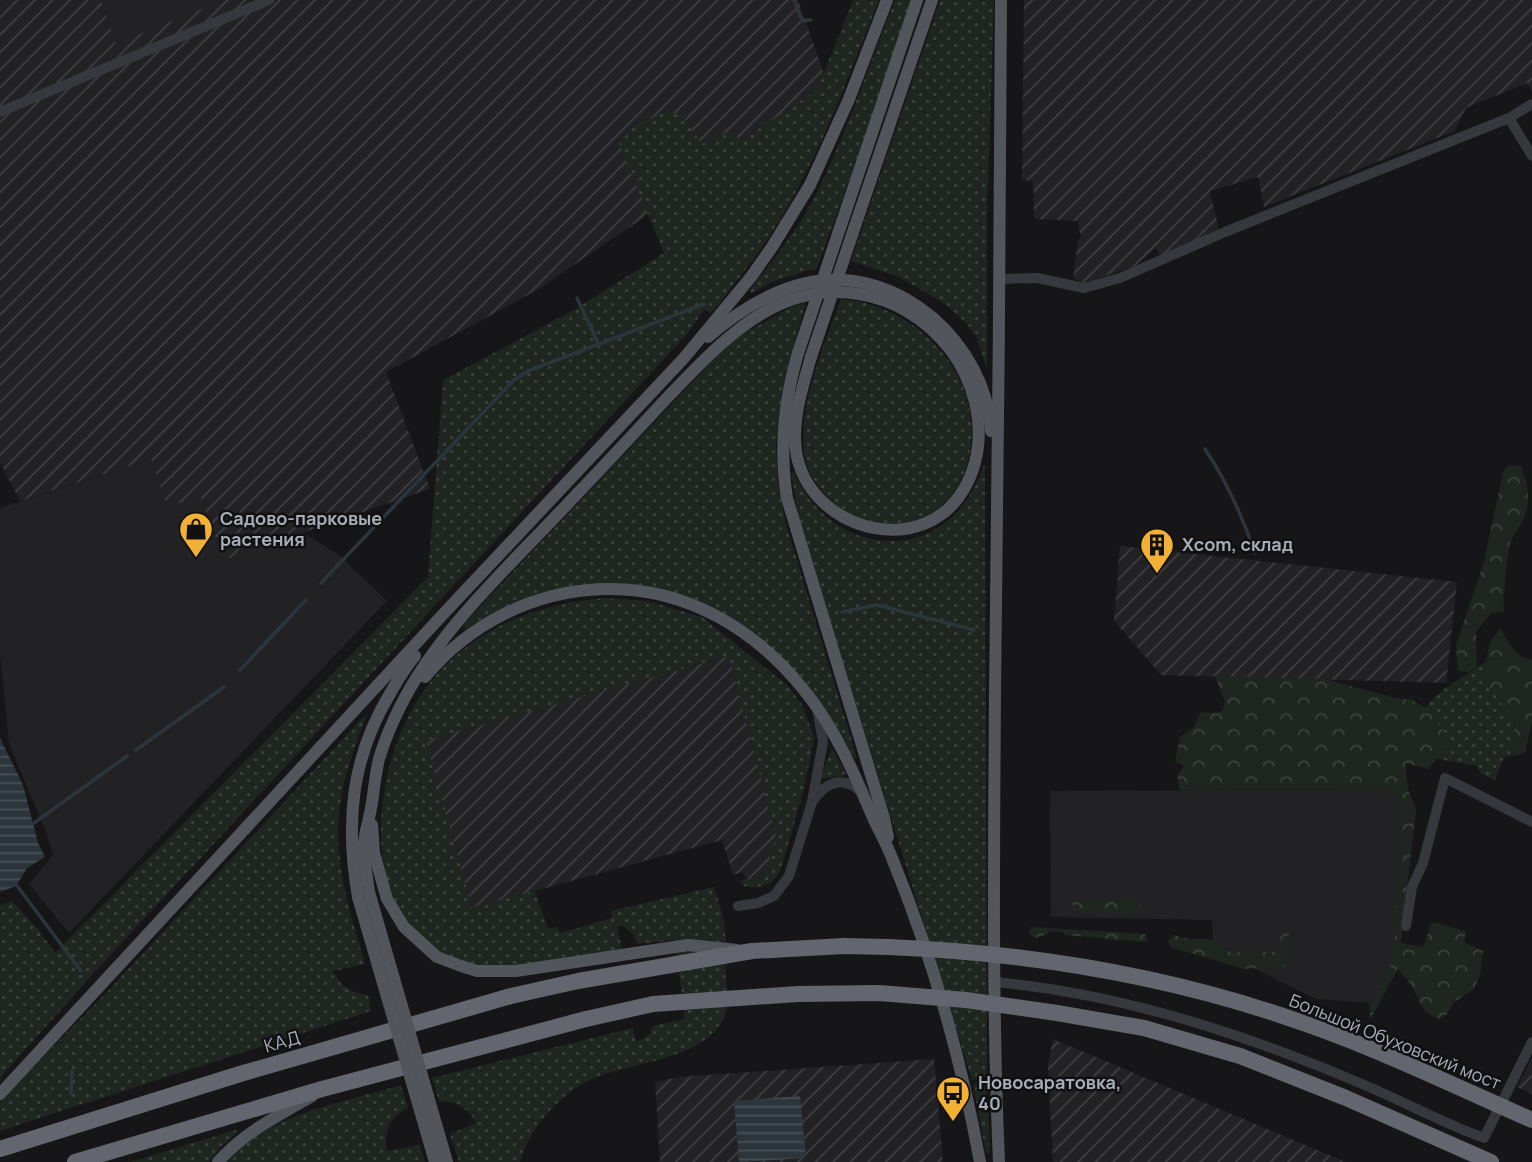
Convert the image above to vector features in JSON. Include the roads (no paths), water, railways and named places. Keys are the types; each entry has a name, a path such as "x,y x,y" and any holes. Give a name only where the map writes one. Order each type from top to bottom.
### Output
{"highway":[{"name":"Большой Обуховский мост","path":"578,981 752,951 844,946 959,950 1039,959 1151,979 1254,1006 1372,1049 1532,1120"},
{"name":"КАД","path":"0,1149 240,1074 511,996 578,981"},
{"path":"75,1162 322,1089 586,1019 653,1004 798,994 879,993 966,1000 1144,1028 1240,1056 1346,1098 1491,1162"}],"main road":[{"path":"0,1094 684,358 760,265 801,202 835,131 887,0"},
{"path":"891,855 884,818 787,498 783,462 783,422 788,392 804,355 848,224 917,0"},
{"path":"848,224 932,0"},
{"path":"999,1162 995,1077 995,982 1001,0"},
{"path":"684,358 742,310 794,287 811,282 839,281 870,285 889,292 926,312 942,325 966,355 985,395 997,477"},
{"path":"435,1162 364,894 364,843 379,760 399,711 418,674 448,633 710,352 732,332 791,300 827,293 864,294 917,318 952,352 972,390 979,436 979,449 972,472 954,503 928,521 908,528 890,530 857,524 840,516 825,504 806,480 796,448 804,355"},
{"path":"399,711 439,660 477,629 524,604 549,597 584,590 612,589 662,595 711,611 744,634 805,690 852,768 891,855 917,923 956,1049 980,1162"},
{"path":"447,610 436,632 408,663 376,716 359,760 351,816 352,862 447,1162"},
{"path":"371,809 374,853 387,899 404,927 437,957 469,968 496,972 688,945 752,951"},
{"path":"218,1162 228,1150 250,1134 322,1089"}],"street":[{"path":"0,112 270,0"},
{"path":"1001,279 1037,278 1084,288 1121,278 1225,232 1510,117 1532,104"},
{"path":"1510,117 1532,156"},
{"path":"738,906 758,903 774,896 789,876 812,802 823,742 817,710"},
{"path":"1406,926 1412,887 1423,863 1445,778 1532,822"},
{"path":"812,802 832,783 852,784 864,796"},
{"path":"995,982 1043,987 1108,1000 1255,1041 1484,1138 1532,1042"}],"waterway":[{"path":"794,0 802,21 811,20"},
{"path":"577,298 598,343"},
{"path":"321,583 514,380 528,371 704,304"},
{"path":"1205,449 1233,499 1255,553"},
{"path":"240,670 306,600"},
{"path":"842,612 877,605 974,630"},
{"path":"136,750 224,687"},
{"path":"34,823 127,756"},
{"path":"15,883 81,971"},
{"path":"71,1094 72,1071"}],"place":[{"name":"Садово-парковые растения","path":"196,559"},
{"name":"Xсom, склад","path":"1157,575"},
{"name":"Новосаратовка, 40","path":"953,1123"}]}
